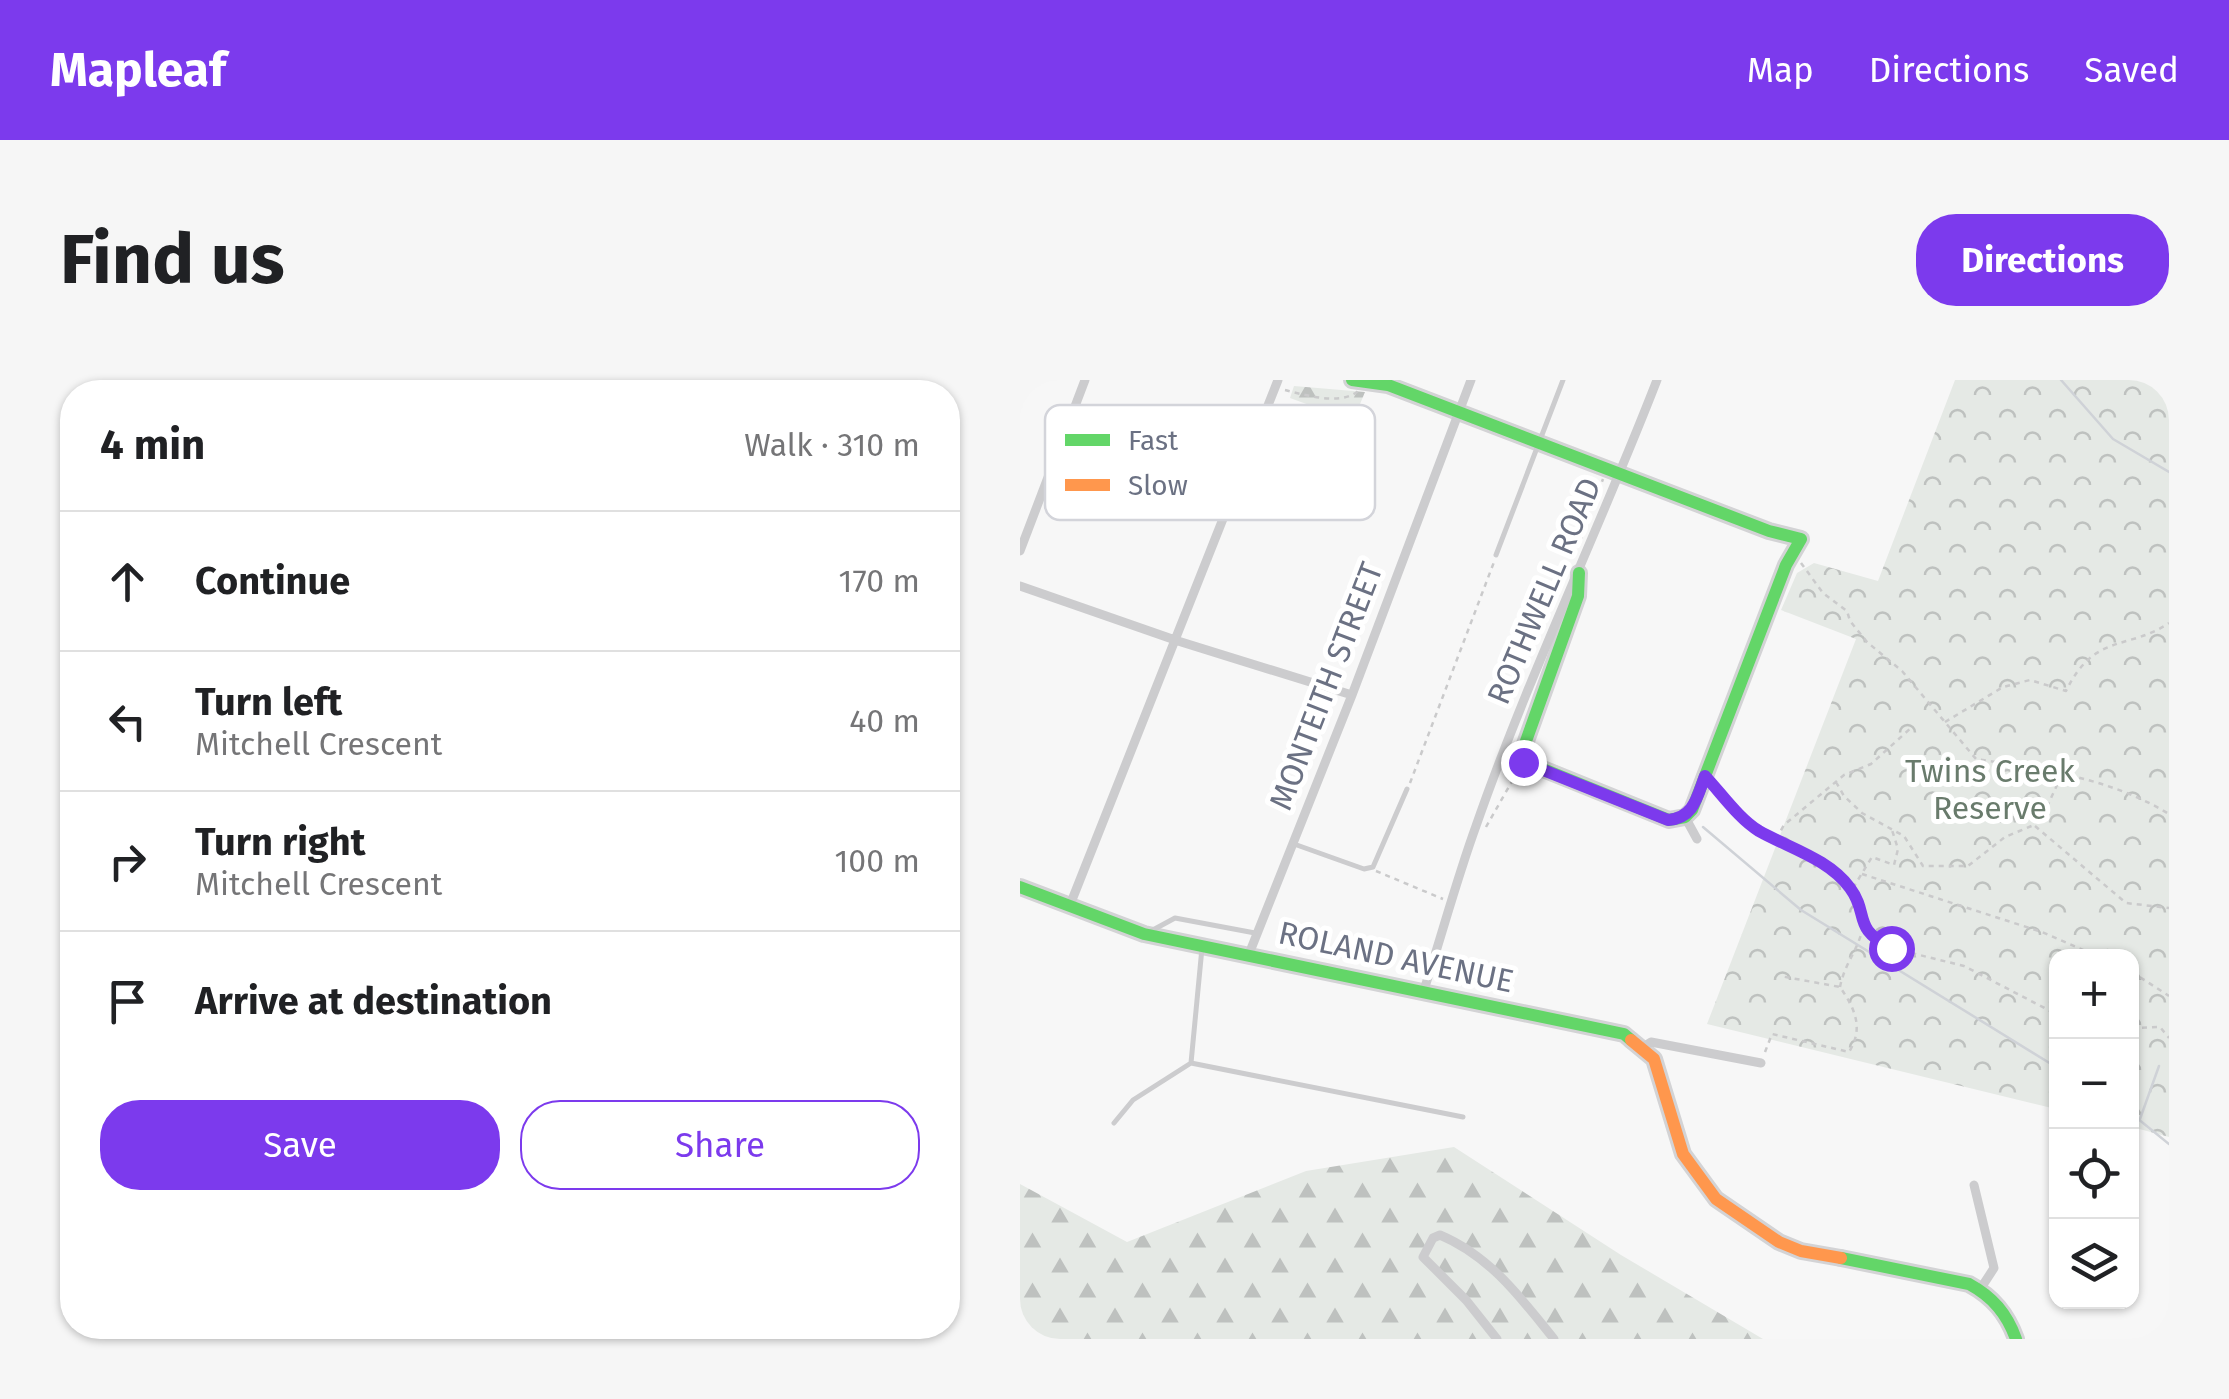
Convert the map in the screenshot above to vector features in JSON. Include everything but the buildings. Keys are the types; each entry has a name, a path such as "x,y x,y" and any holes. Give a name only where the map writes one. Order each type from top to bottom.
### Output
{"street":[{"path":"1075,405 1085,380"},
{"name":"MONTEITH STREET","path":"1250,954 1471,380"},
{"name":"ROTHWELL ROAD","path":"1423,993 1475,828 1532,678 1657,380"},
{"path":"1358,381 1388,385 1768,531 1801,539 1692,810 1685,817 1668,820 1523,762 1522,754 1578,596 1579,573"},
{"path":"1020,551 1045,485"},
{"path":"1070,905 1224,520"},
{"path":"1020,586 1352,695"},
{"path":"1685,817 1697,839"},
{"name":"ROLAND AVENUE","path":"1020,886 1144,934 1624,1034 1643,1047 1650,1042 1761,1063"},
{"path":"1643,1047 1654,1058 1661,1074 1683,1154 1716,1199 1779,1242 1801,1251 1958,1280 1981,1288 2002,1308 2016,1339"},
{"path":"1974,1185 1994,1268 1981,1288"},
{"path":"1497,1339 1466,1300 1423,1258 1433,1238 1440,1235 1456,1242 1490,1266 1554,1339"}],"lane":[{"path":"1496,555 1563,380"},
{"path":"1292,843 1370,869 1407,789"},
{"path":"1144,934 1175,918 1257,934"},
{"path":"1191,1063 1202,945"},
{"path":"1114,1123 1133,1100 1191,1063 1462,1117"}],"path":[{"path":"2162,380 2169,393"},
{"path":"1277,383 1340,399 1356,394 1358,381"},
{"path":"1794,551 1823,593 1847,611 1867,642 1902,671 1976,760 2055,771 2137,794 2168,812"},
{"path":"1407,789 1496,555"},
{"path":"1942,721 2003,687 2030,680 2066,691 2090,655 2169,622"},
{"path":"1776,838 1784,825 1844,774 1871,764 1912,727"},
{"path":"1488,827 1523,762"},
{"path":"1836,782 1862,814 1904,836 1923,866 1968,866 2004,837 2034,825 2057,785 2055,771"},
{"path":"1705,776 1756,829 1830,868 1852,890 1863,926 1874,939 1891,948 1964,966 2049,1010"},
{"path":"2034,825 2126,903 2169,908"},
{"path":"1852,890 1872,857 1894,865 1898,849 1892,830"},
{"path":"1370,869 1452,903"},
{"path":"1862,874 2042,932 2081,949"},
{"path":"1840,988 1845,963 1860,945 1863,926"},
{"path":"1761,1063 1772,1034 1850,1052 1858,1038 1854,1008 1840,988 1780,976"},
{"path":"2139,977 2169,996"},
{"path":"2139,1028 2160,1027 2169,1038"}],"green space":[{"name":"Twins Creek Reserve","path":"1955,380 2169,380 2169,1137 2139,1129 2139,949 2049,949 2049,1107 1707,1024 1856,639 1781,610 1797,573 1814,563 1878,581"},
{"path":"1294,386 1365,392 1360,405 1309,405 1290,398"},
{"path":"1454,1147 1621,1255 1763,1339 1020,1339 1020,1184 1127,1242 1306,1171"}],"waterway":[{"path":"2061,380 2113,439 2169,472"},
{"path":"1703,827 1801,910 2049,1063"},
{"path":"2140,1119 2159,1066"},
{"path":"2139,1120 2169,1144"}],"traffic: fast":[{"path":"1352,380 1388,385 1769,531 1801,539 1786,565 1692,810 1685,817 1669,820 1523,761 1521,755 1578,596 1579,573"},
{"path":"1020,887 1144,934 1624,1034 1631,1040"},
{"path":"1841,1258 1969,1284 1998,1307 2016,1339"}],"traffic: slow":[{"path":"1631,1040 1654,1059 1683,1154 1716,1199 1779,1242 1801,1251 1841,1258"}],"route":[{"path":"1523,762 1668,820 1685,817 1692,810 1705,776 1756,829 1830,868 1852,890 1863,926 1874,939 1891,948"}]}
